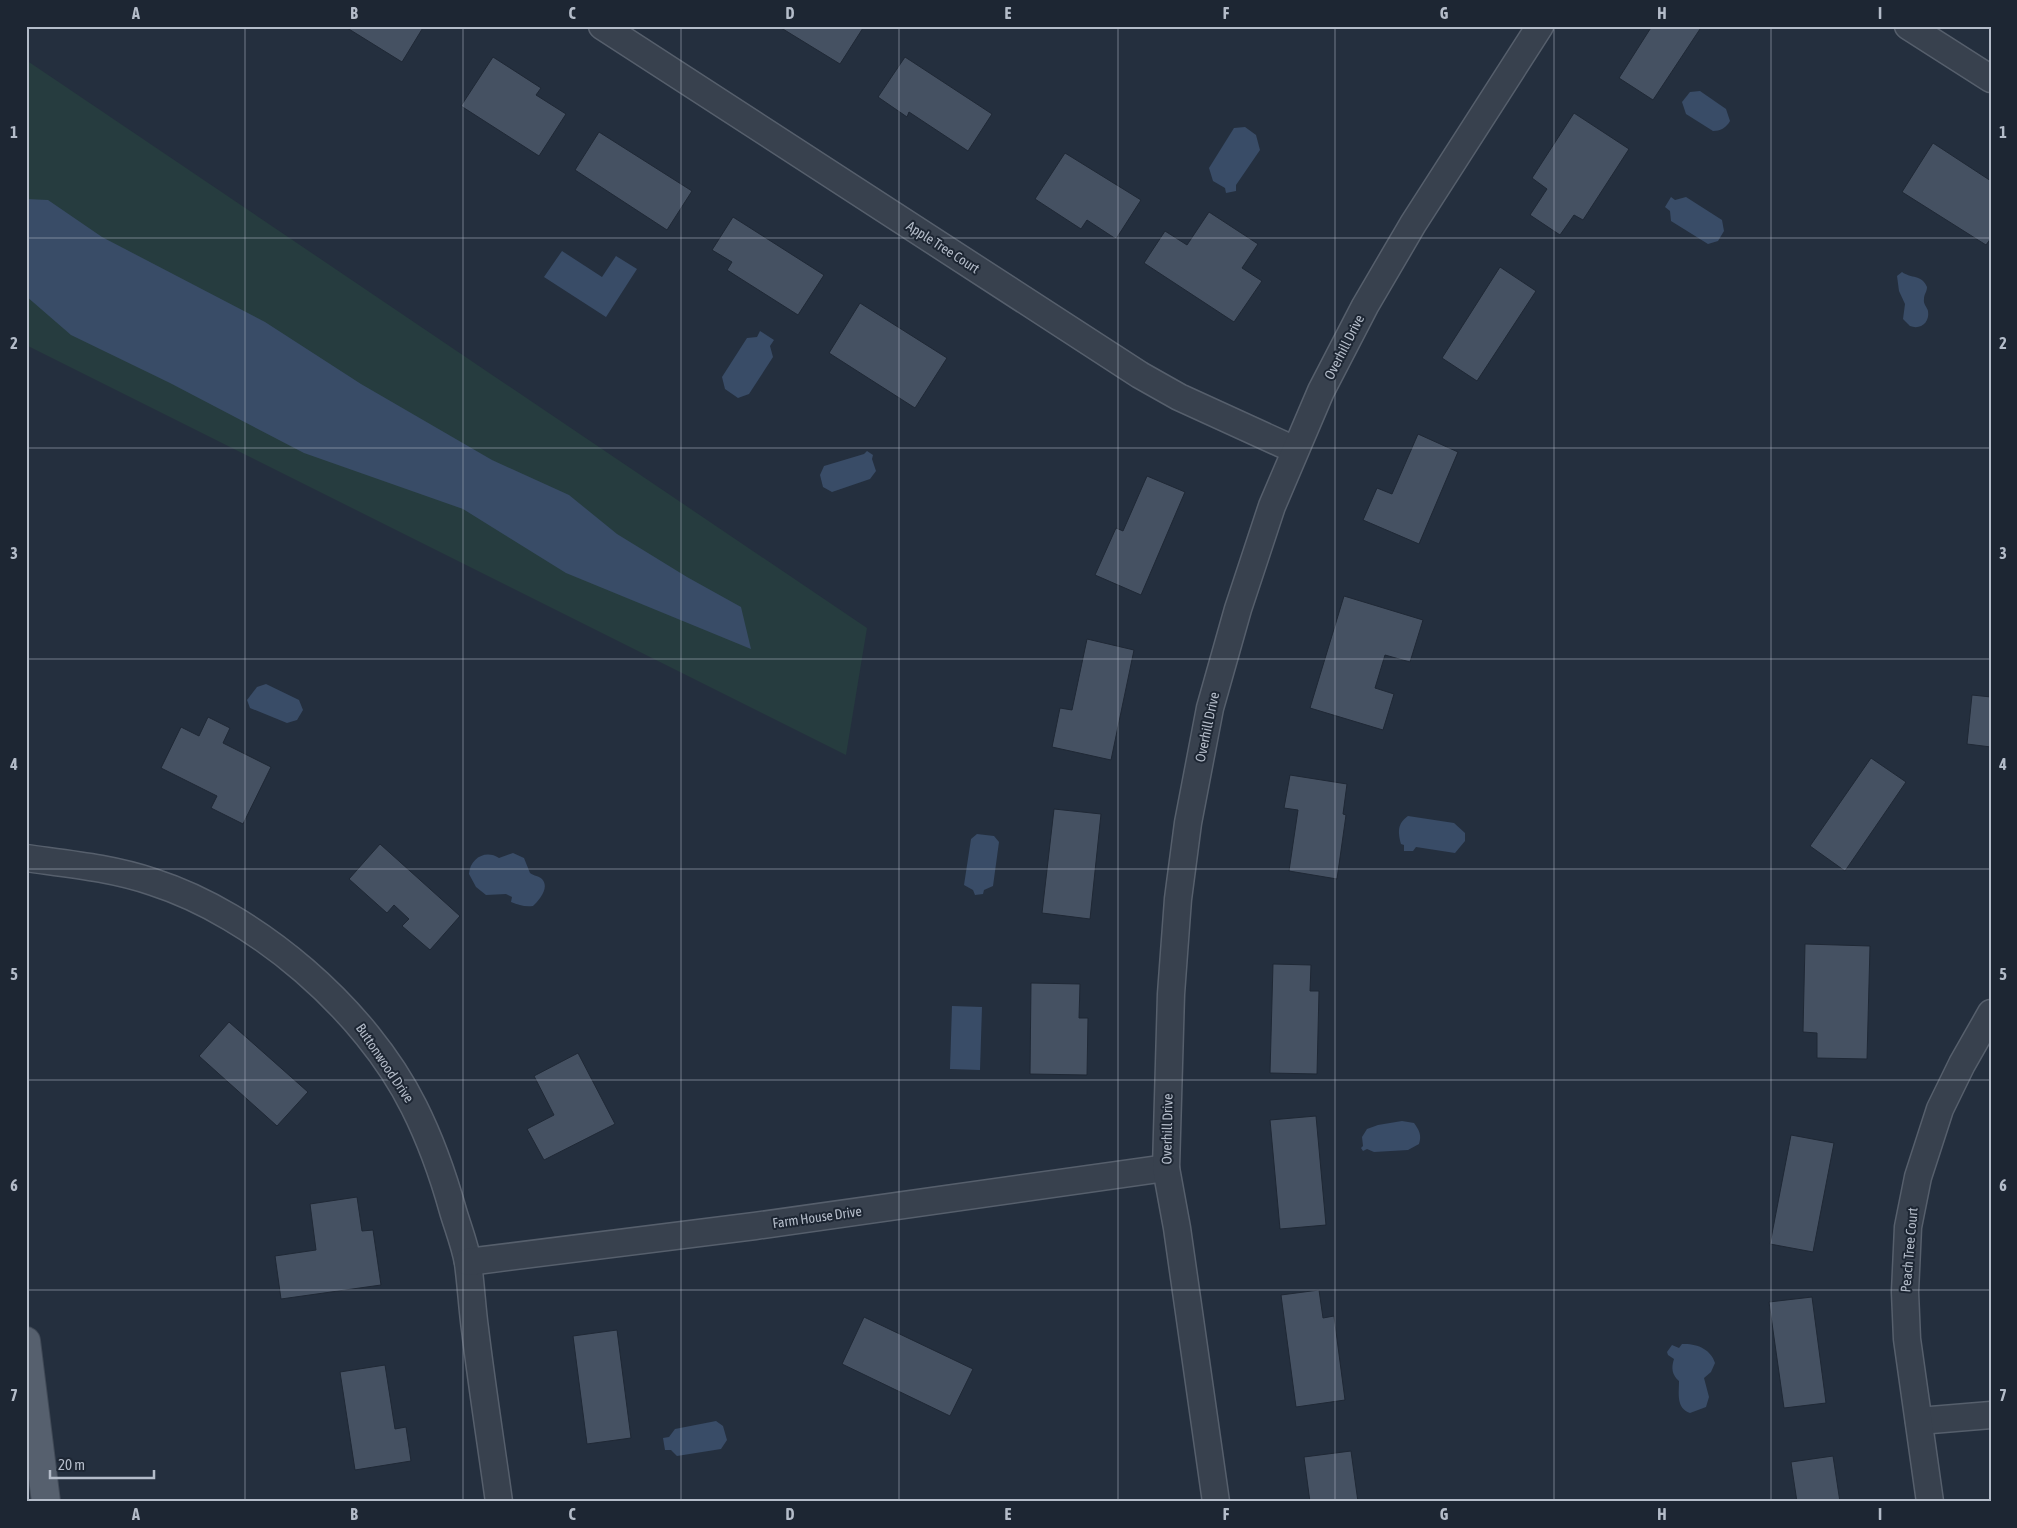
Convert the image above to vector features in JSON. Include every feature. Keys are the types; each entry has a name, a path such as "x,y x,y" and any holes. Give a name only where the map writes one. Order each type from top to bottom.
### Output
{"main road":[{"path":"26,1341 46,1502"}],"street":[{"name":"Apple Tree Court","path":"602,26 1140,375 1179,397 1294,450"},
{"name":"Overhill Drive","path":"1216,1502 1177,1228 1166,1168 1171,994 1178,900 1188,823 1210,708 1238,609 1272,506 1294,450 1321,391 1369,299 1413,224 1540,26"},
{"path":"1908,26 1991,79"},
{"name":"Buttonwood Drive","path":"26,858 110,870 154,882 239,922 259,934 350,1013 390,1066 414,1105 439,1162 468,1262 499,1502"},
{"name":"Peach Tree Court","path":"1930,1502 1907,1339 1905,1305 1908,1227 1918,1177 1940,1109 1962,1064 1991,1014"},
{"name":"Farm House Drive","path":"468,1262 755,1226 1166,1168"},
{"path":"1919,1421 1991,1415"}],"green space":[{"path":"26,60 867,628 846,755 26,345"}],"water":[{"path":"1700,91 1726,109 1730,121 1723,129 1713,131 1686,114 1682,102 1690,92"},
{"path":"1245,127 1256,135 1260,150 1236,185 1236,191 1226,193 1225,188 1213,181 1209,168 1234,128"},
{"path":"1671,197 1675,200 1686,197 1722,220 1724,231 1718,241 1708,244 1671,221 1670,211 1665,207"},
{"path":"26,199 48,200 102,237 265,322 361,384 492,460 569,495 617,534 687,577 741,607 751,649 566,573 463,509 304,453 170,383 71,335 26,296"},
{"path":"562,251 602,277 616,256 637,269 606,317 544,277"},
{"path":"1902,272 1919,278 1927,287 1924,301 1928,315 1926,322 1921,326 1910,326 1903,319 1905,304 1899,291 1897,276"},
{"path":"760,331 774,340 770,346 773,357 749,394 738,398 725,389 722,377 747,338 757,337"},
{"path":"867,451 873,455 872,459 876,471 870,479 832,492 823,487 820,475 824,466 864,454"},
{"path":"266,684 299,700 303,710 297,720 287,723 250,708 247,700 257,687"},
{"path":"1408,816 1454,823 1465,833 1465,841 1455,853 1416,847 1413,851 1404,851 1399,829 1402,822"},
{"path":"977,834 994,836 999,842 993,886 984,890 983,894 975,895 973,890 964,885 971,839"},
{"path":"513,853 524,858 530,873 541,878 544,882 543,894 533,906 522,906 511,902 512,897 506,894 486,895 476,887 469,874 472,863 484,855 494,855 499,858"},
{"path":"952,1006 982,1007 980,1070 950,1069"},
{"path":"1402,1121 1414,1123 1420,1133 1419,1144 1408,1150 1374,1152 1367,1149 1363,1151 1361,1148 1363,1146 1362,1137 1367,1129"},
{"path":"1682,1344 1702,1348 1710,1354 1715,1363 1711,1372 1704,1378 1709,1397 1706,1407 1690,1413 1682,1408 1680,1404 1679,1381 1673,1371 1674,1359 1667,1352 1672,1345 1679,1348"},
{"path":"716,1421 723,1426 727,1440 721,1449 677,1456 671,1450 665,1450 663,1438 669,1437 675,1429"}],"building":[{"path":"344,26 424,26 402,62"},
{"path":"778,26 860,26 863,28 840,64"},
{"path":"1652,26 1702,26 1653,100 1619,78"},
{"path":"493,57 541,88 536,95 566,114 539,156 461,106"},
{"path":"905,57 992,114 968,151 909,112 907,117 878,97"},
{"path":"1574,113 1629,149 1583,220 1574,215 1560,235 1530,215 1547,189 1532,178"},
{"path":"599,132 692,191 667,230 575,170"},
{"path":"1933,143 1991,181 1991,238 1986,245 1902,192"},
{"path":"1065,153 1141,200 1116,239 1087,220 1081,229 1035,199"},
{"path":"1209,212 1258,244 1242,268 1262,281 1234,322 1144,263 1165,231 1187,245"},
{"path":"733,217 824,275 798,315 727,270 732,262 712,250"},
{"path":"1500,267 1536,291 1477,381 1442,358"},
{"path":"860,303 947,358 915,408 829,353"},
{"path":"1418,434 1458,452 1419,544 1363,520 1377,488 1392,494"},
{"path":"1147,476 1185,492 1141,595 1095,575 1116,528 1123,531"},
{"path":"1344,596 1423,620 1410,662 1385,655 1375,688 1394,694 1383,730 1310,708"},
{"path":"1087,639 1134,650 1111,760 1052,747 1060,708 1072,710"},
{"path":"1972,695 1991,697 1991,747 1967,744"},
{"path":"208,717 230,728 223,743 271,767 243,824 211,808 217,796 161,768 181,727 199,736"},
{"path":"1871,758 1906,782 1845,871 1810,846"},
{"path":"1290,775 1347,784 1343,814 1346,815 1337,879 1289,871 1298,810 1284,808"},
{"path":"1054,809 1101,814 1090,919 1042,913"},
{"path":"380,844 460,916 430,950 402,926 409,919 394,905 387,913 349,879"},
{"path":"1805,944 1870,946 1867,1059 1817,1058 1817,1033 1803,1032"},
{"path":"1273,964 1311,965 1310,991 1319,991 1317,1074 1270,1073"},
{"path":"1031,983 1080,984 1079,1018 1088,1018 1087,1075 1030,1074"},
{"path":"229,1022 308,1092 277,1126 199,1056"},
{"path":"578,1053 615,1124 544,1160 527,1129 554,1115 534,1076"},
{"path":"1316,1116 1326,1225 1280,1229 1270,1120"},
{"path":"1791,1135 1834,1143 1813,1252 1770,1244"},
{"path":"357,1197 362,1231 373,1230 381,1285 281,1299 275,1256 316,1250 310,1204"},
{"path":"1319,1290 1323,1318 1334,1316 1345,1400 1296,1407 1281,1295"},
{"path":"1812,1297 1826,1403 1784,1408 1769,1302"},
{"path":"864,1317 973,1369 950,1416 842,1364"},
{"path":"617,1330 631,1438 587,1444 573,1336"},
{"path":"385,1365 395,1429 406,1427 411,1461 355,1470 340,1372"},
{"path":"1351,1451 1358,1502 1310,1502 1304,1457"},
{"path":"1833,1456 1840,1502 1797,1502 1791,1462"}]}
